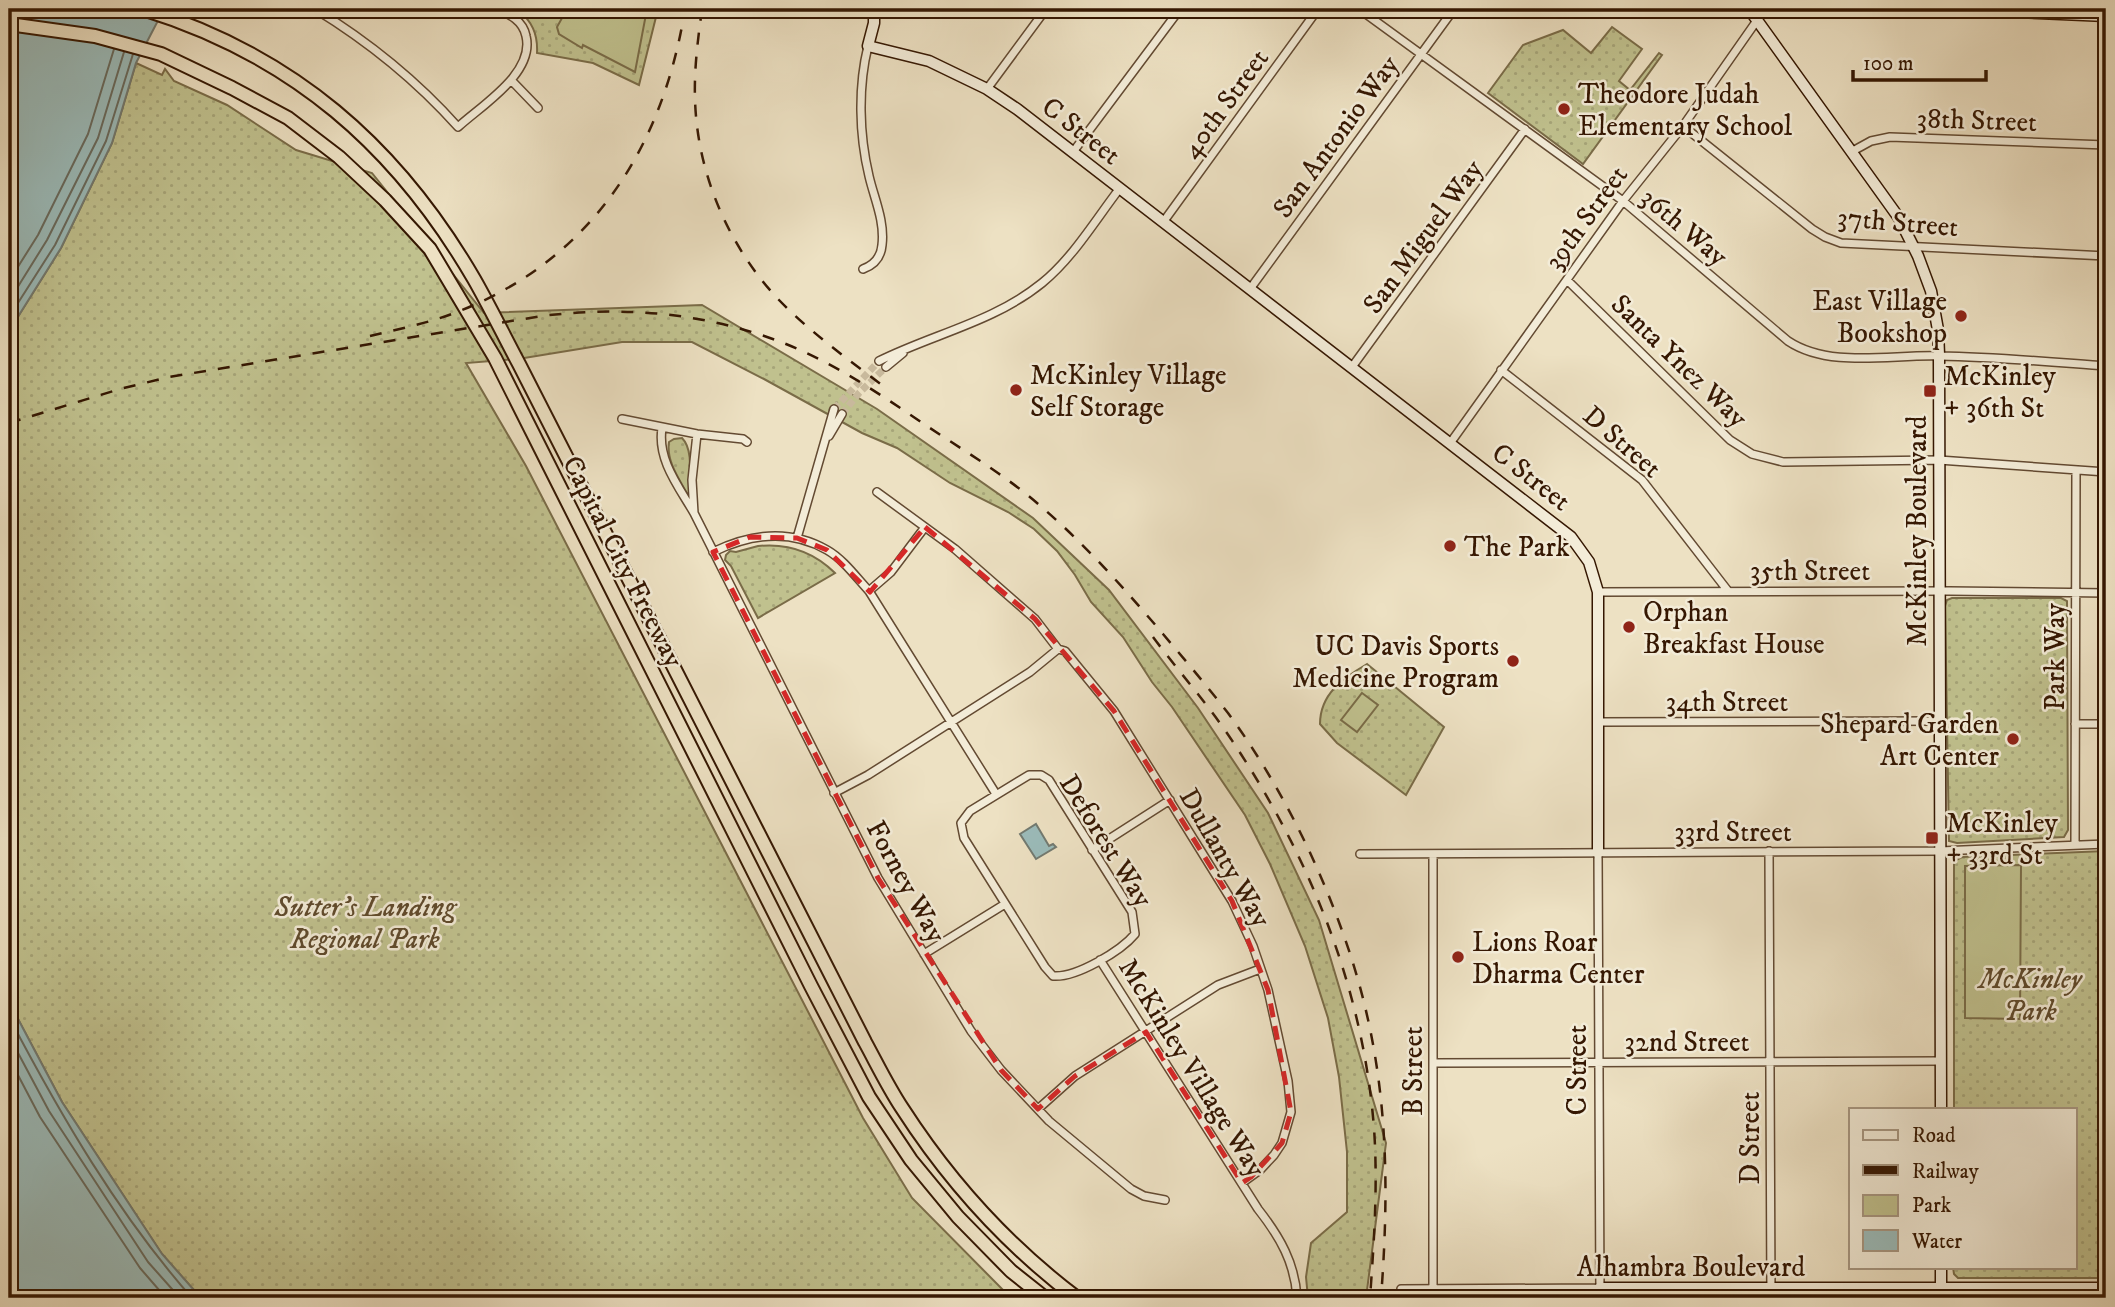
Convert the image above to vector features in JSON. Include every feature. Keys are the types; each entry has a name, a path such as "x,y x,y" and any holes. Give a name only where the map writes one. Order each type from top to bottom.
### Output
{"highway":[{"name":"Capital City Freeway","path":"143,9 211,34 270,64 311,90 394,167 441,227 474,278 519,364 858,1030 901,1107 944,1168 993,1225 1048,1276 1077,1298"},
{"name":"Capital City Freeway","path":"9,23 95,36 161,54 232,88 298,126 339,157 385,200 430,249 495,358 869,1097 911,1160 958,1217 1011,1271 1045,1298"}],"street":[{"path":"315,9 341,24 396,66 458,127 521,69 528,51 524,30 518,20 496,9"},
{"path":"863,269 878,258 883,232 868,174 862,132 862,83 874,23 874,9"},
{"path":"987,89 1046,9"},
{"path":"1073,152 1180,9"},
{"name":"40th Street","path":"1164,221 1318,9"},
{"name":"36th Way","path":"1359,9 1623,201 1788,341 1807,351 1836,357 1939,355 2106,366"},
{"name":"San Antonio Way","path":"1250,289 1454,9"},
{"name":"McKinley Boulevard","path":"1749,9 1899,218 1927,278 1936,310 1939,355 1941,1108"},
{"path":"1757,21 1765,9"},
{"path":"1952,9 2106,16"},
{"name":"39th Street","path":"1451,442 1623,201 1683,126 1757,21"},
{"name":"C Street","path":"868,46 929,61 987,89 1017,109 1571,537 1589,562 1598,592 1600,1293"},
{"path":"511,79 538,108"},
{"name":"37th Street","path":"1683,126 1825,237 1841,243 2106,256"},
{"name":"San Miguel Way","path":"1352,367 1525,129"},
{"name":"38th Street","path":"1850,152 1871,141 1890,137 2106,145"},
{"path":"879,361 982,320 1019,300 1045,281 1067,257 1120,188"},
{"name":"Santa Ynez Way","path":"1567,280 1730,440 1752,454 1770,460 1790,462 1939,460 2106,472"},
{"path":"887,367 906,350"},
{"name":"D Street","path":"1502,370 1642,480 1728,591"},
{"path":"797,538 834,410"},
{"path":"823,446 842,414"},
{"path":"622,419 697,434 743,439 747,442"},
{"name":"Forney Way","path":"662,428 661,452 878,878 971,1031 1001,1070 1049,1121 1131,1189 1144,1196 1165,1200"},
{"name":"Forney Way","path":"694,513 692,480 697,434"},
{"name":"Park Way","path":"2075,844 2076,470"},
{"name":"Dullanty Way","path":"877,492 955,549 1035,619 1058,649 1065,651 1114,711 1232,901 1253,946 1274,1016 1288,1081 1291,1112 1282,1143 1274,1155 1266,1165 1242,1183"},
{"path":"869,592 891,572 925,527"},
{"path":"713,552 750,537 767,535 797,538 827,550 850,570 869,592 996,794"},
{"name":"35th Street","path":"1598,592 2106,593"},
{"path":"835,793 952,722 1030,671 1058,649"},
{"name":"34th Street","path":"1599,722 1939,721"},
{"path":"2075,724 2106,724"},
{"name":"Deforest Way","path":"996,794 1029,775 1041,775 1049,780 1132,912 1135,934 1130,941 1100,960"},
{"name":"McKinley Village Way","path":"996,794 970,811 961,823 964,838 1053,976 1072,973 1100,960 1283,1243 1293,1269 1297,1298"},
{"path":"1092,850 1170,800"},
{"name":"33rd Street","path":"1360,854 1940,851 2106,844"},
{"name":"D Street","path":"1769,852 1771,1293"},
{"name":"B Street","path":"1433,853 1433,1288"},
{"path":"924,954 1005,904"},
{"path":"1038,1109 1075,1076 1218,985 1260,970"},
{"name":"32nd Street","path":"1433,1063 1941,1061"},
{"path":"1941,1268 1941,1293"},
{"name":"Alhambra Boulevard","path":"1401,1289 1600,1293 1941,1293 2106,1288"}],"highlighted area":[{"path":"925,527 1035,619 1114,711 1232,901 1268,990 1291,1112 1282,1143 1251,1177 1242,1183 1146,1032 1075,1076 1038,1109 1001,1070 878,878 713,552 750,537 797,538 827,550 870,592"}],"green space":[{"path":"517,9 658,9 639,85 593,63 537,53 533,28"},
{"path":"567,9 647,9 635,72 583,45 582,48 559,34 557,27"},
{"name":"Theodore Judah Elementary School","path":"1612,27 1642,49 1619,81 1630,90 1659,53 1662,55 1583,164 1488,93 1523,45 1563,30 1591,53"},
{"name":"Sutter's Landing Regional Park","path":"136,63 162,75 165,69 174,81 227,105 296,150 372,173 484,313 702,305 877,409 1033,518 1109,590 1198,708 1268,813 1319,920 1386,1143 1366,1298 1308,1298 1306,1277 1311,1243 1347,1212 1347,1152 1339,1077 1328,1018 1305,946 1270,864 1245,815 1123,637 1091,602 1057,551 1034,529 1008,512 950,483 897,448 862,433 692,342 622,342 518,359 466,363 526,466 863,1118 912,1198 1011,1298 201,1298 162,1254 62,1102 9,1002 9,331 61,248 112,143"},
{"path":"682,438 690,458 689,497 674,471 669,449 669,442"},
{"path":"758,546 779,546 809,554 835,573 758,618 731,566 725,560 730,551"},
{"path":"2061,598 2067,601 2068,830 2064,837 1957,843 1949,841 1945,606 1947,600"},
{"path":"1367,664 1444,727 1406,795 1337,743 1320,724 1324,704 1334,688"},
{"path":"1362,693 1378,705 1357,732 1341,720"},
{"name":"McKinley Park","path":"2106,851 2106,1278 1958,1278 1954,1274 1953,1268 2076,1268 2076,1108 1954,1108 1954,861 1962,857"},
{"path":"2021,865 2020,1019 1965,1018 1965,866"}],"water":[{"path":"9,9 164,9 136,63 112,143 61,248 9,331"},
{"path":"1036,824 1049,846 1053,844 1056,847 1036,859 1020,834"},
{"path":"9,1002 62,1102 162,1254 201,1298 9,1298"}],"tunnel":[{"path":"834,409 879,361"},
{"path":"842,414 886,367"}],"railway":[{"path":"370,336 446,316 505,290 546,262 583,230 613,193 639,152 659,107 674,60 685,9"},
{"path":"702,9 695,76 697,127 709,181 731,232 761,279 779,300 817,335 886,388"},
{"path":"9,423 169,377 542,316 596,312 650,313 731,326 802,351 884,397 1010,482 1087,549 1220,703 1277,789 1305,842 1329,897 1356,972 1368,1018 1382,1109 1385,1155 1381,1298"},
{"path":"1153,637 1222,726 1259,783 1285,829 1328,924 1358,1024 1374,1128 1376,1192 1370,1298"}],"place":[{"name":"Theodore Judah Elementary School","path":"1564,109"},
{"name":"East Village Bookshop","path":"1961,316"},
{"name":"McKinley Village Self Storage","path":"1016,390"},
{"name":"McKinley + 36th St","path":"1930,391"},
{"name":"The Park","path":"1450,546"},
{"name":"Orphan Breakfast House","path":"1629,627"},
{"name":"UC Davis Sports Medicine Program","path":"1513,661"},
{"name":"Shepard Garden Art Center","path":"2013,739"},
{"name":"McKinley + 33rd St","path":"1932,838"},
{"name":"Lions Roar Dharma Center","path":"1458,957"}]}
